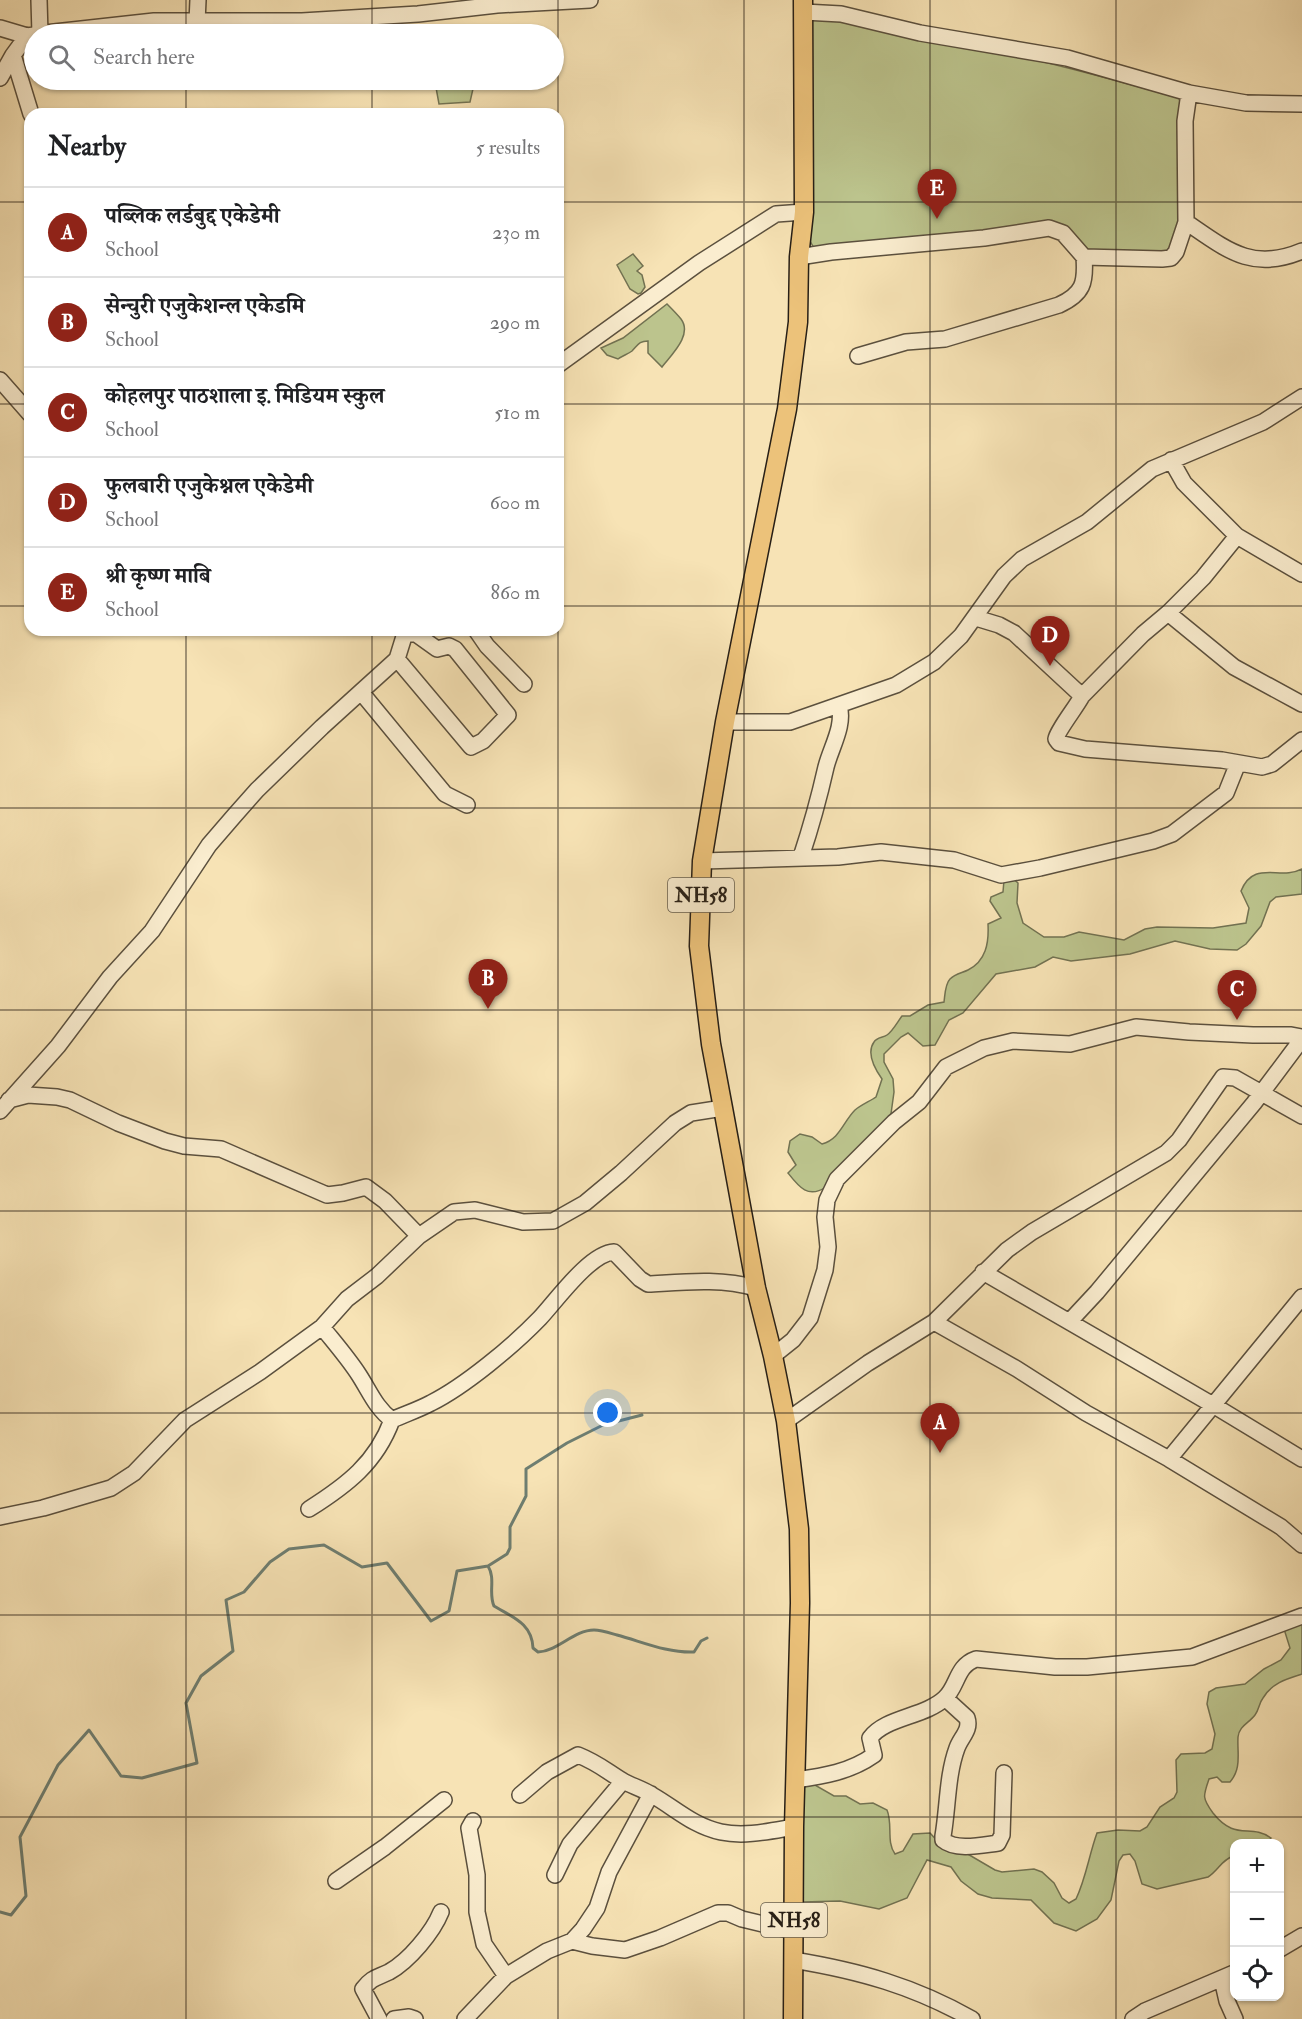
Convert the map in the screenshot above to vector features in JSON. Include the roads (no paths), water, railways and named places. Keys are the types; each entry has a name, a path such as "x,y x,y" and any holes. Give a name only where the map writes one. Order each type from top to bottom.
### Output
{"main road":[{"name":"NH58","path":"793,2019 794,1824 800,1603 799,1529 786,1421 756,1288 711,1044 699,946 702,861 725,722 787,409 798,322 799,257 804,213 804,6"}],"street":[{"path":"36,24 39,0"},
{"path":"196,22 198,0"},
{"path":"128,24 154,21 302,21 418,14 497,2 590,0"},
{"path":"804,6 920,33 1067,58 1189,93 1246,103 1302,104"},
{"path":"0,28 24,33"},
{"path":"0,78 13,55 24,45"},
{"path":"13,55 29,108"},
{"path":"1084,256 1162,259 1171,258 1176,252 1186,222 1185,121 1189,93"},
{"path":"564,361 699,263 776,214 804,213"},
{"path":"1186,222 1230,251 1252,258 1277,259 1302,251"},
{"path":"799,257 984,238 1049,228 1063,233 1084,256 1084,275 1081,287 1073,298 1066,302 945,339 906,342 858,356"},
{"path":"0,380 24,407"},
{"path":"725,722 790,722 897,684 934,662 961,636 1004,576 1022,559 1087,522 1152,469 1263,422 1302,397"},
{"path":"1171,460 1184,483 1237,536 1302,574"},
{"path":"1237,536 1203,578 1082,696 1071,716 1056,733 1056,739 1059,743 1085,749 1262,767 1272,764 1302,740"},
{"path":"1168,614 1234,667 1302,704"},
{"path":"975,618 999,625 1014,633 1082,696"},
{"path":"4,1106 58,1046 110,977 152,931 215,838 257,790 397,659 404,636"},
{"path":"397,659 471,747 483,741 508,715 455,650 449,646 437,649 419,636"},
{"path":"480,636 524,684"},
{"path":"361,692 445,794 467,805"},
{"path":"801,857 819,801 826,765 841,721 839,705"},
{"path":"702,861 838,857 881,852 954,860 1001,875 1040,868 1153,841 1172,834 1226,793 1238,763"},
{"path":"773,1356 793,1340 810,1318 827,1259 825,1217 827,1200 837,1179 894,1122 919,1102 946,1067 984,1048 1013,1041 1070,1044 1136,1027 1189,1032 1290,1035 1302,1038 1254,1103 1097,1292 1070,1321"},
{"path":"786,1421 868,1363 934,1322 983,1272 1007,1250 1032,1232 1166,1153 1179,1140 1223,1077 1235,1078 1302,1116"},
{"path":"4,1106 28,1095 57,1097 70,1100 118,1123 165,1141 184,1146 221,1149 313,1191 327,1195 366,1187 385,1201 419,1236"},
{"path":"0,1517 43,1508 111,1488 134,1473 185,1420 260,1372 322,1326 347,1299 377,1276 419,1236 454,1212 475,1210 524,1222 553,1221 585,1203 675,1122 692,1113 723,1108"},
{"path":"392,1420 430,1404 454,1390 496,1358 539,1319 584,1270 607,1252 614,1252 640,1279 648,1284 714,1280 737,1282 756,1288"},
{"path":"983,1272 1302,1459"},
{"path":"1169,1459 1302,1297"},
{"path":"934,1322 1017,1369 1086,1413 1169,1459 1281,1527 1302,1545"},
{"path":"322,1326 359,1375 375,1403 392,1420"},
{"path":"309,1509 339,1490 360,1472 388,1433 392,1420"},
{"path":"795,1785 833,1774 874,1755 870,1738 876,1731 926,1710 945,1698 966,1662 976,1659 1055,1667 1087,1667 1192,1657 1302,1616"},
{"path":"945,1698 967,1718 969,1723 958,1746 952,1773 943,1836 946,1843 959,1846 998,1843 1001,1839 1004,1773"},
{"path":"520,1795 547,1772 578,1755 598,1763 623,1781 651,1794 703,1828 723,1833 751,1834 794,1824"},
{"path":"555,1875 570,1844 623,1781"},
{"path":"465,2019 506,1976 547,1951 572,1941 584,1929 597,1908 609,1872 651,1794"},
{"path":"336,1881 444,1800"},
{"path":"473,1821 469,1828 477,1875 477,1912 484,1944 506,1976"},
{"path":"379,2019 363,1989 370,1979 390,1971 407,1957 423,1941 436,1923 441,1911"},
{"path":"572,1941 625,1950 718,1913 728,1913 794,1931"},
{"path":"1283,1947 1302,1936"},
{"path":"793,1960 832,1966 874,1977 937,2000 972,2019"},
{"path":"1133,2019 1144,2011 1228,1976 1227,2001 1235,2019"},
{"path":"394,2019 410,2017 415,2019"}],"waterway":[{"path":"0,1912 11,1915 26,1896 20,1837 58,1765 89,1730 121,1776 142,1778 197,1763 186,1703 201,1676 233,1651 226,1600 244,1592 270,1562 289,1549 324,1545 362,1567 387,1563 431,1621 449,1611 457,1571 488,1566 507,1554 510,1548 510,1527 526,1496 526,1469 567,1443 603,1425 642,1415"},
{"path":"488,1566 494,1606 525,1627 532,1639 533,1648 538,1652 552,1648 580,1633 594,1630 684,1652 694,1652 701,1641 707,1638"}],"place":[{"name":"श्री कृष्ण माबि","path":"937,219"},
{"name":"फुलबारी एजुकेश्नल एकेडेमी","path":"1050,666"},
{"name":"सेन्चुरी एजुकेशन्ल एकेडमि","path":"488,1009"},
{"name":"कोहलपुर पाठशाला इ. मिडियम स्कुल","path":"1237,1020"},
{"name":"पब्लिक लर्डबुद्द एकेडेमी","path":"940,1453"}]}
